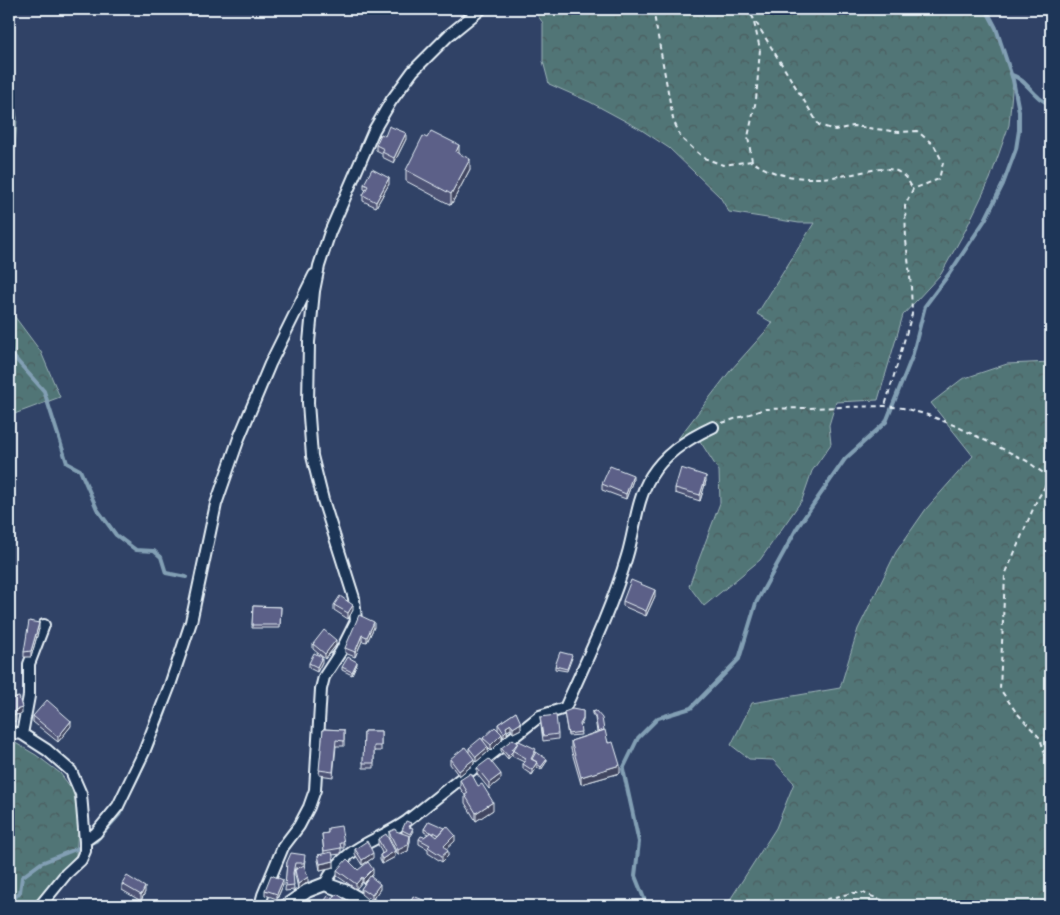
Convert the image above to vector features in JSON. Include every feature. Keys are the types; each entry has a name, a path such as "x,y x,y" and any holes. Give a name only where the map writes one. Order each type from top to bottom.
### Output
{"street":[{"path":"260,906 283,847 299,826 309,808 315,790 324,677 356,621 354,598 323,500 312,456 308,402 309,342 314,291 319,266 330,232 366,148 390,101 413,71 449,35 481,9"},
{"path":"85,846 118,806 144,752 170,685 191,622 216,504 239,438 270,364 319,266"},
{"path":"326,884 328,878 348,855 361,845 393,831 407,821 540,716 565,708 618,582 627,557 640,501 651,476 668,455 683,443 691,437 713,427"},
{"path":"22,734 29,696 29,664 44,625"},
{"path":"9,732 22,734 47,750 71,771 81,794 85,846 81,860 66,874 40,906"},
{"path":"286,906 307,891 326,884 347,892 371,906"}],"path":[{"path":"653,9 673,119 681,138 704,158 723,164 752,161"},
{"path":"734,9 752,16 819,125 835,130 853,126 899,132 918,131 934,144 943,163 940,179 914,189 905,206 912,314 885,406"},
{"path":"752,16 760,49 756,100 748,137 752,161 761,168 777,175 802,178 831,178 888,168 905,175 914,189"},
{"path":"713,427 765,409 885,406 903,408 928,414 956,426 1027,461 1051,478 1036,502 1006,575 1000,689 1016,712 1040,738 1051,774"},
{"path":"800,906 852,893 863,893 898,906"}],"green space":[{"path":"533,9 986,9 996,28 1013,80 1009,125 990,179 965,231 941,274 903,315 878,400 836,402 829,425 831,444 812,471 802,500 760,560 704,606 689,586 720,503 719,471 693,430 677,440 730,371 773,323 757,314 814,223 799,223 729,212 720,197 669,148 640,129 590,102 549,84 543,61 543,23"},
{"path":"9,82 17,118 12,194 9,210"},
{"path":"9,309 41,352 60,397 9,416"},
{"path":"1051,362 1051,906 726,906 776,828 794,783 773,760 749,759 731,745 752,703 840,688 858,629 896,552 926,509 973,456 931,403 962,379 1007,364"},
{"path":"9,740 36,755 60,773 72,789 79,815 76,855 31,906 9,906"}],"building":[{"path":"389,126 406,133 394,158 382,152 384,149 376,145 381,134 385,136"},
{"path":"431,131 459,145 456,152 470,159 451,194 406,170 423,136 427,138"},
{"path":"372,169 389,178 376,202 363,195 368,186 364,184"},
{"path":"610,466 633,475 626,494 602,484"},
{"path":"681,468 706,476 700,495 675,488"},
{"path":"631,580 655,590 646,611 623,601"},
{"path":"340,596 353,605 348,613 334,605"},
{"path":"253,606 281,607 280,625 252,625"},
{"path":"359,615 374,622 367,637 362,635 355,652 345,648"},
{"path":"29,621 39,623 31,651 24,652"},
{"path":"324,630 336,640 325,654 313,644"},
{"path":"560,652 572,655 567,669 555,666"},
{"path":"314,653 322,657 317,667 309,663"},
{"path":"348,657 357,662 352,672 342,667"},
{"path":"19,697 22,708 15,710 16,715 9,717 9,699"},
{"path":"47,700 71,721 58,737 33,716"},
{"path":"572,709 583,711 583,719 580,724 581,732 568,734 564,712"},
{"path":"596,711 602,718 604,730 598,732 595,716 592,712"},
{"path":"516,712 521,723 513,728 511,724 506,727 507,730 504,733 498,724"},
{"path":"556,715 558,734 543,736 540,717"},
{"path":"495,727 502,734 491,745 483,738"},
{"path":"323,729 344,730 344,741 336,740 333,772 319,770"},
{"path":"605,730 608,743 613,742 620,765 581,777 571,741"},
{"path":"364,731 381,731 381,746 374,746 374,763 363,763"},
{"path":"481,738 488,747 476,757 469,748"},
{"path":"513,739 518,743 508,756 501,748"},
{"path":"519,741 536,749 531,759 537,762 532,770 523,764 526,758 512,750"},
{"path":"465,747 474,759 459,771 450,759"},
{"path":"536,752 547,759 541,767 532,759"},
{"path":"489,759 501,774 489,783 477,768"},
{"path":"471,773 478,786 482,784 493,802 476,813 465,795 468,793 460,780"},
{"path":"406,821 411,823 409,827 413,828 410,834 402,830"},
{"path":"429,821 445,828 439,835 434,832 434,834 424,829"},
{"path":"341,826 344,843 340,843 341,848 324,851 322,834 328,833 328,828"},
{"path":"447,826 455,835 444,846 448,851 442,856 428,847 430,845 419,839 421,836 424,837 431,832 437,837"},
{"path":"395,829 410,836 408,845 398,850 389,832"},
{"path":"386,834 395,851 382,859 380,855 385,852 378,839"},
{"path":"367,841 373,853 362,860 355,849"},
{"path":"332,852 334,861 320,864 318,855"},
{"path":"291,853 305,855 304,863 295,863 293,873 294,885 285,886 287,862"},
{"path":"347,859 358,870 368,862 373,869 356,884 337,870"},
{"path":"304,865 308,877 298,884 295,870"},
{"path":"271,875 283,880 277,894 265,890"},
{"path":"127,876 145,887 141,895 122,884"},
{"path":"370,876 380,884 372,895 361,889"},
{"path":"337,894 349,902 346,906 329,906 323,903 328,896 333,899"},
{"path":"413,896 431,903 433,899 438,901 436,906 409,906"},
{"path":"604,902 607,906 597,906"}],"waterway":[{"path":"647,906 635,876 639,842 623,769 638,738 658,718 691,708 739,659 756,603 797,528 845,459 886,422 912,357 925,306 985,220 1003,184 1016,149 1019,111 1013,80 996,28 986,9"},
{"path":"1012,75 1022,81 1045,102 1051,104"},
{"path":"9,338 12,355 44,391 67,463 80,470 97,509 116,535 136,550 154,551 161,557 166,573 186,577"},
{"path":"128,796 141,771 172,692"},
{"path":"9,904 20,892 22,877 41,863 96,841 119,815 123,807"}]}
